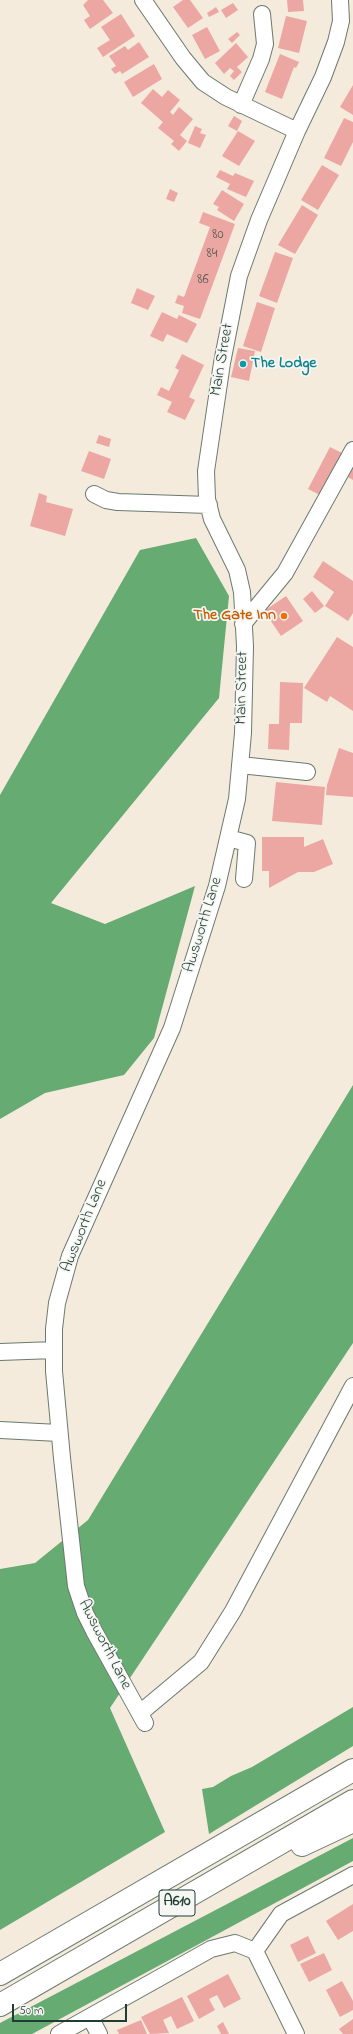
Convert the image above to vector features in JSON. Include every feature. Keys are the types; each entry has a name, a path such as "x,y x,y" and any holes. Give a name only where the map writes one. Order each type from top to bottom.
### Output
{"highway":[{"path":"328,1784 353,1765"},
{"name":"A610","path":"0,1974 353,1770"},
{"name":"A610","path":"0,2005 353,1801"},
{"path":"182,1900 353,1821"}],"street":[{"path":"143,0 195,74 209,87 241,105 297,131"},
{"name":"Main Street","path":"242,733 242,592 237,570 212,519 209,505 206,471 210,436 239,276 259,220 297,131 323,77 336,42 341,20 340,0"},
{"path":"241,105 261,59 265,44 262,14"},
{"path":"243,624 285,573 353,450"},
{"path":"94,494 106,500 118,502 209,505"},
{"name":"Awsworth Lane","path":"242,733 237,799 217,886 172,1028 70,1256 57,1303 54,1350 59,1433 76,1586 85,1613 91,1625 143,1718 201,1662 233,1611 353,1386"},
{"path":"240,765 307,772"},
{"path":"228,838 247,843 244,879"},
{"path":"0,1352 54,1350"},
{"path":"0,1430 59,1433"},
{"path":"255,1951 281,1914 353,1874"},
{"path":"59,2034 211,1949 235,1943 255,1951 296,2034"},
{"path":"90,2017 99,2034"}],"green space":[{"path":"196,538 229,596 219,698 51,903 105,924 195,886 154,1038 124,1075 45,1093 0,1119 0,795 140,550"},
{"path":"353,1085 353,1343 110,1708 165,1832 0,1930 0,1569 35,1563 88,1520"},
{"path":"353,1707 353,1746 209,1834 202,1789 213,1787 231,1776 252,1767"},
{"path":"353,1838 353,1861 32,2034 0,2034 0,2023"}],"building":[{"path":"88,0 103,0 113,13 90,29 84,20 90,16 83,5"},
{"path":"183,0 190,0 203,18 188,28 173,7"},
{"path":"287,0 303,0 304,11 288,12"},
{"path":"233,3 238,10 226,18 221,10"},
{"path":"216,7 219,12 209,17 207,13"},
{"path":"121,14 135,36 103,57 97,48 110,40 101,27"},
{"path":"286,16 307,21 299,53 278,48"},
{"path":"207,27 220,51 205,59 192,35"},
{"path":"237,32 240,35 232,43 228,39"},
{"path":"139,42 149,57 122,74 120,71 115,74 111,69 116,66 109,56 125,46 128,50"},
{"path":"236,43 248,57 237,67 242,72 234,80 230,76 234,71 230,68 224,74 215,63"},
{"path":"280,54 299,62 296,68 294,67 282,99 265,92"},
{"path":"154,64 162,79 133,97 124,82"},
{"path":"353,85 353,115 340,107"},
{"path":"153,89 162,97 168,90 180,100 170,112 173,115 179,107 193,119 180,135 187,141 179,151 171,144 174,141 158,128 163,122 141,103"},
{"path":"234,116 242,121 237,131 228,126"},
{"path":"344,118 353,122 353,142 341,166 324,158"},
{"path":"195,126 202,129 200,133 206,135 200,148 188,143"},
{"path":"238,131 255,141 239,166 222,156"},
{"path":"322,165 339,175 318,210 301,200"},
{"path":"220,170 233,176 235,173 254,181 246,197 227,189 230,184 216,177"},
{"path":"170,189 178,193 174,202 166,199"},
{"path":"222,190 244,204 234,221 217,210 219,207 213,204"},
{"path":"302,205 318,215 295,254 278,245"},
{"path":"203,212 235,224 200,319 182,313 184,306 175,303 178,295 184,297 210,227 199,223"},
{"path":"275,252 293,258 277,303 259,296"},
{"path":"137,288 155,296 148,310 131,303"},
{"path":"257,302 275,308 261,352 243,346"},
{"path":"162,312 177,319 179,315 197,324 187,343 167,334 163,342 150,336"},
{"name":"The Lodge","path":"238,348 255,351 249,381 231,377"},
{"path":"182,354 204,365 189,397 195,400 185,420 167,412 172,402 157,395 161,387 169,391 179,370 175,368"},
{"path":"99,435 111,439 109,447 96,443"},
{"path":"330,447 344,454 322,496 308,489"},
{"path":"89,451 111,459 104,479 81,471"},
{"path":"353,462 353,480 346,476"},
{"path":"39,493 47,496 46,502 73,509 65,536 30,526"},
{"path":"323,561 353,581 353,613 348,621 325,606 334,592 313,577"},
{"path":"312,591 324,606 315,613 303,599"},
{"path":"286,596 303,621 281,636 264,611"},
{"path":"337,637 353,647 353,711 330,696 327,702 304,688"},
{"path":"280,682 303,683 302,723 290,723 289,750 268,749 269,724 279,724"},
{"path":"339,748 353,753 353,797 326,795 327,785"},
{"path":"276,782 325,787 322,825 272,821"},
{"path":"262,837 304,837 304,847 323,839 333,864 314,872 298,872 269,888 269,871 262,871"},
{"path":"353,1904 353,1931 338,1940 326,1921"},
{"path":"308,1936 316,1953 298,1962 290,1945"},
{"path":"324,1953 332,1970 309,1982 300,1964"},
{"path":"228,1974 241,1999 224,2008 217,1995 209,1999 215,2010 199,2019 187,1996"},
{"path":"342,1981 353,2001 353,2010 340,2017 326,1990"},
{"path":"182,1997 194,2021 177,2029 171,2016 163,2020 169,2033 150,2034 141,2017"},
{"path":"353,2019 353,2034 343,2034 339,2029"},
{"path":"141,2020 147,2034 119,2034 117,2030"},
{"path":"223,2022 229,2034 221,2034 217,2026"}],"place":[{"name":"The Lodge","path":"243,364"},
{"name":"The Gate Inn","path":"284,616"}]}
